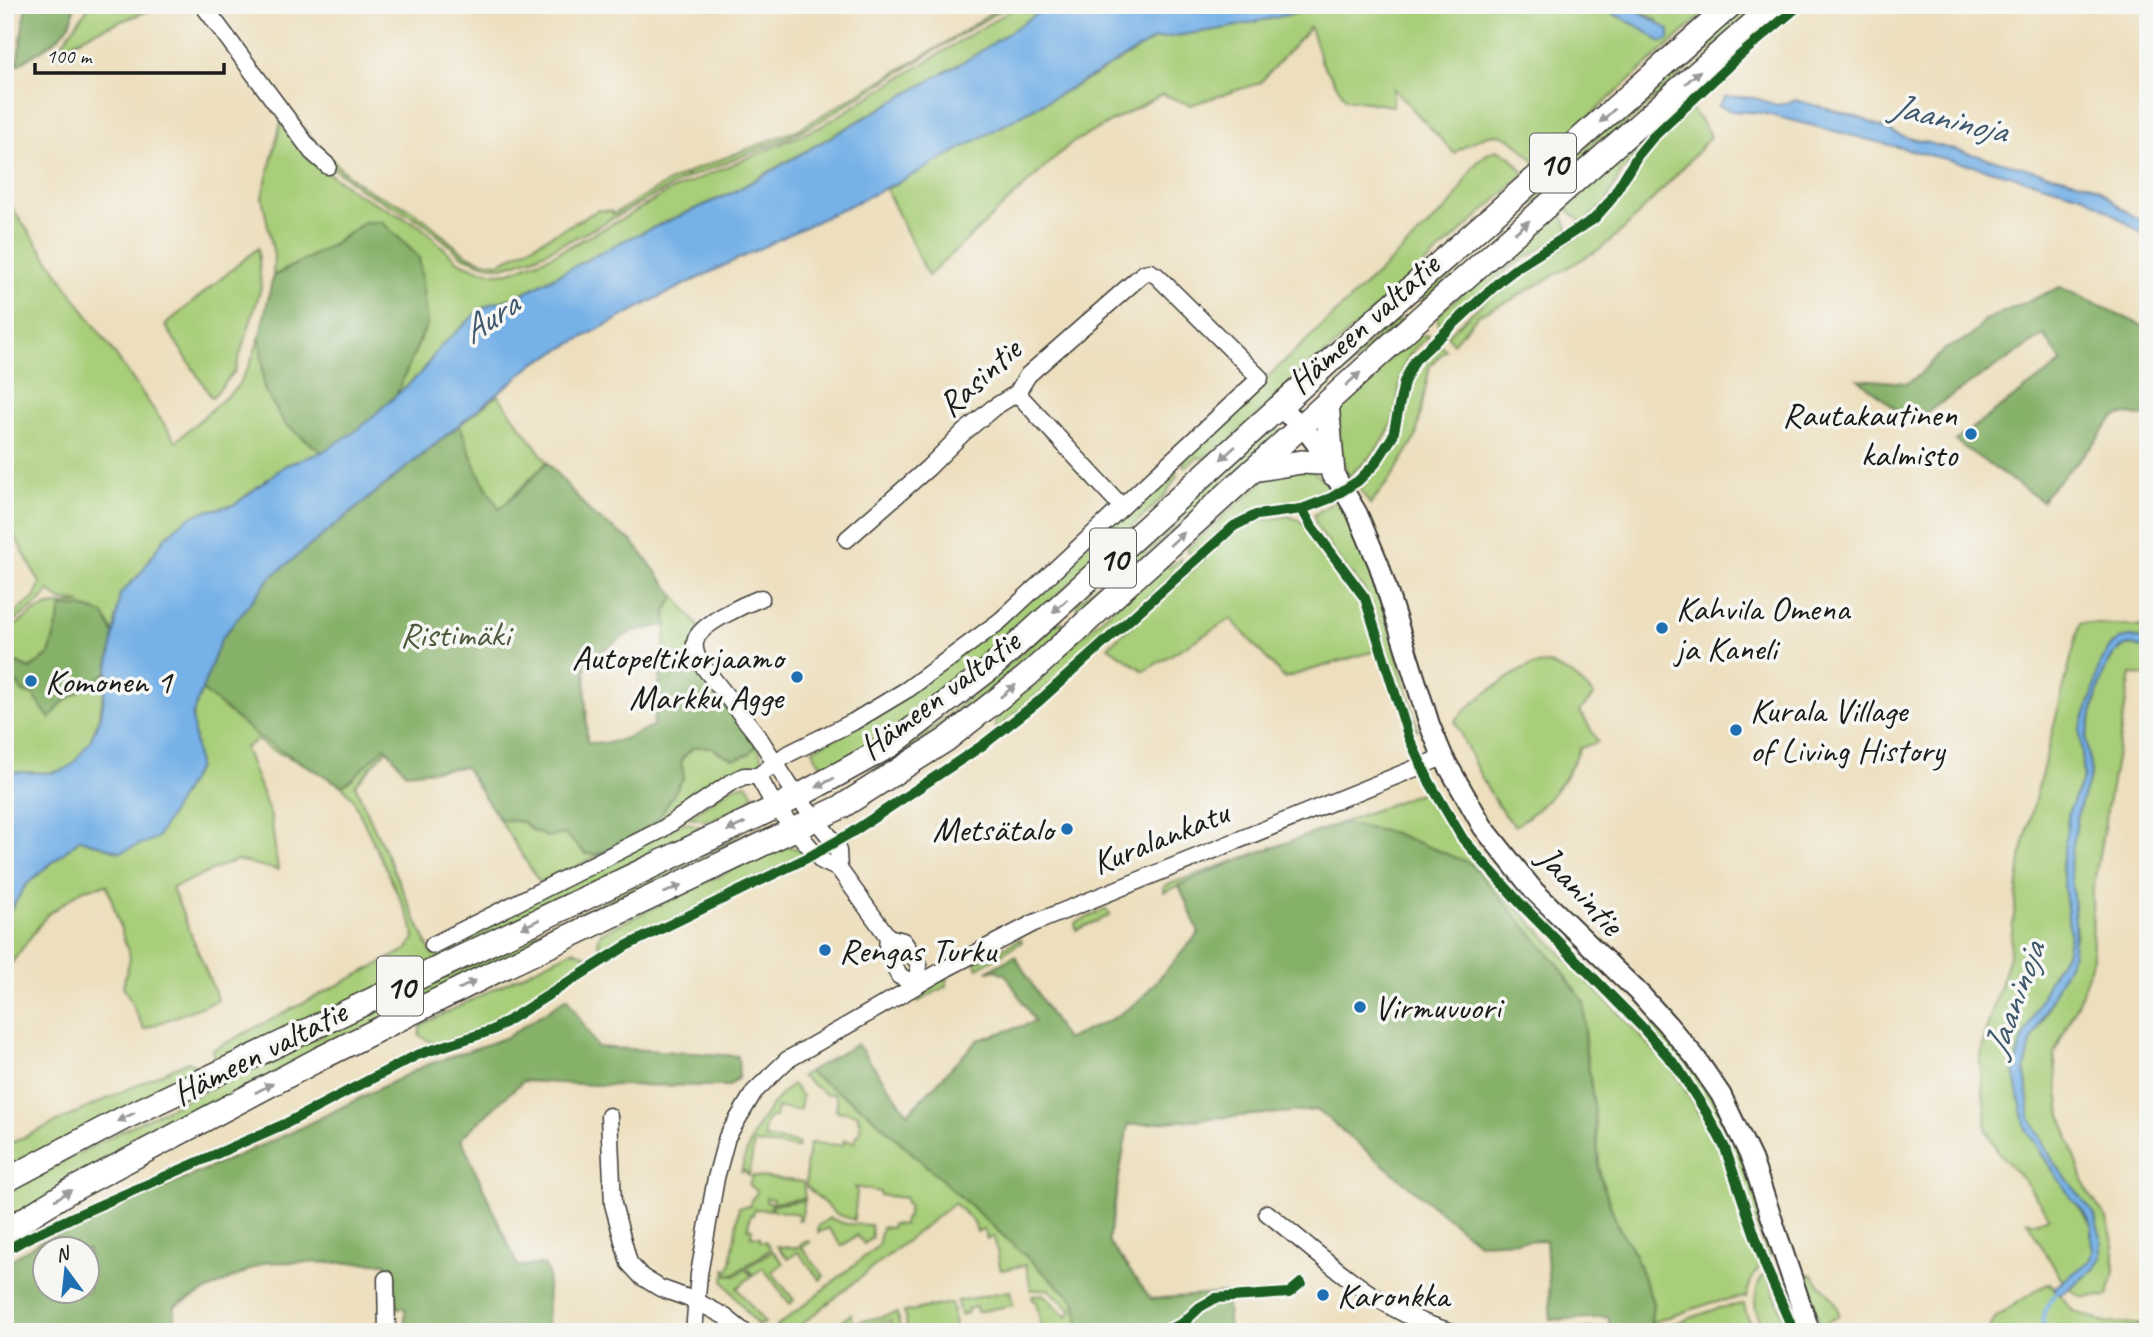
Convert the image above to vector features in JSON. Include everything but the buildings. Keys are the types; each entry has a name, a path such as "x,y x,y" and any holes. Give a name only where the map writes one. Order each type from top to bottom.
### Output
{"highway":[{"name":"Hämeen valtatie","path":"5,1181 122,1119 776,808 891,745 972,683 1731,5"},
{"name":"Hämeen valtatie","path":"5,1231 68,1192 321,1058 516,961 796,830 909,765 963,727 1027,676 1327,403 1774,5"},
{"path":"1253,470 1301,462 1326,469 1327,403"}],"main road":[{"name":"Jaanintie","path":"1279,408 1357,513 1375,554 1443,757 1483,827 1534,891 1641,995 1695,1057 1721,1095 1752,1160 1810,1332"}],"street":[{"path":"202,5 312,152 328,166"},
{"name":"Rasintie","path":"847,538 982,417 1017,393 1028,375 1137,277 1150,272 1157,275 1260,378 1122,507"},
{"path":"433,944 661,830 730,782 744,776 758,776 774,762 870,713 908,689 976,641 1122,507 1017,393"},
{"path":"761,598 723,616 698,635 695,645 699,661 754,731 797,797 834,842 838,851 839,869"},
{"name":"Kuralankatu","path":"694,1332 696,1301 716,1178 727,1137 742,1109 762,1082 787,1060 913,987 1034,923 1443,757"},
{"path":"758,776 776,808 822,861 839,869 888,937 887,949 899,976 913,987"},
{"path":"609,1116 613,1204 629,1263 642,1277 660,1288 696,1301 724,1316 744,1332"},
{"path":"1267,1213 1383,1304 1453,1332"},
{"path":"386,1279 387,1332"},
{"path":"1560,1332 1586,1331"}],"green space":[{"path":"26,5 74,5 69,25 62,33 45,48 17,65"},
{"path":"90,5 164,5 93,32 55,53"},
{"path":"1002,5 1004,8 819,122 787,138 690,177 686,176 687,178 589,231 535,257 503,267 485,265 462,256 421,221 363,191 321,158 273,89 317,144 356,181 375,194 414,212 463,252 485,261 500,263 598,210 611,211 613,214 696,169 797,130 957,36"},
{"path":"1019,5 1050,5 975,55 733,192 623,241 514,298 480,310 439,348 422,372 396,395 427,324 365,222 325,249 273,276 274,256 262,197 281,122 309,159 356,193 420,226 458,261 495,273 510,272 551,256 670,191 820,127"},
{"path":"1318,5 1596,5 1636,25 1661,42 1657,20 1629,5 1714,5 1536,164 1516,143 1499,134 1480,138 1454,153 1393,88 1393,106 1346,99 1321,61 1310,27 1260,83 1190,105 1162,94 1070,144 928,276 886,189 1094,76 1155,39 1227,28 1305,11"},
{"path":"1744,5 1761,5 1421,303 1426,289"},
{"path":"1788,5 1794,5 1659,126 1620,175 1605,204 1582,223 1567,209 1562,214 1569,230 1566,233 1508,269 1443,328 1440,327 1437,318 1441,312"},
{"path":"1691,108 1711,136 1625,228 1600,249 1509,301 1479,314 1453,343 1447,335 1487,299 1590,228 1610,209 1647,151"},
{"path":"1496,150 1511,157 1525,174 1228,442 1202,459 1199,457 1186,466 1183,465 1184,456 1452,203 1475,165"},
{"path":"5,198 176,441 237,387 250,364 260,336 264,389 285,424 322,452 286,465 234,505 188,518 165,537 140,574 120,594 114,635 104,614 81,607 62,607 49,655 29,669 12,661 5,666 5,633 37,610 81,603 60,600 48,590 36,605 5,627 5,620 34,598 40,583 5,518"},
{"path":"365,222 382,222 419,257 427,324 396,395 359,429 322,452 285,424 264,389 260,336 273,276 333,245"},
{"path":"258,248 261,288 235,371 212,398 165,325"},
{"path":"2060,287 2145,327 2148,343 2148,417 2127,414 2113,418 2093,445 2042,501 1955,441 2062,362 2044,335 1912,422 1858,379 1907,383 1918,376 1945,349 1969,338 1985,320"},
{"path":"1401,321 1307,406 1311,398 1392,322"},
{"path":"1415,336 1430,337 1417,346 1404,366 1395,413 1387,434 1373,454 1349,476 1340,439 1343,401"},
{"path":"1439,343 1446,350 1430,365 1416,437 1392,477 1370,504 1358,487 1378,469 1391,450 1400,429 1413,370 1417,362"},
{"path":"498,395 547,462 499,510 476,469 460,425"},
{"name":"Ristimäki","path":"460,425 476,469 499,509 547,462 592,514 632,541 675,596 666,611 667,625 633,631 585,661 587,742 614,742 653,726 661,671 692,664 757,745 749,754 735,759 711,747 694,747 681,759 684,777 657,821 623,843 597,854 586,854 565,834 547,837 523,822 499,819 465,767 406,773 385,747 342,786 260,738 202,690 221,639 270,578"},
{"path":"1277,429 1282,432 1081,613 1077,612 1077,603 1261,436"},
{"path":"1174,467 1178,475 1164,497 1000,648 886,736 825,769 813,749 875,715"},
{"path":"1309,469 1324,479 1332,492 1298,505 1248,514 1218,532 1192,556 1186,549 1263,481 1277,472"},
{"path":"387,485 392,744 355,785 432,955 447,948 453,939 684,822 705,828 218,1064 212,1050 408,949 414,938 412,924 352,797 342,786 345,783 270,749 257,740 245,748 271,817 278,870 236,860 172,888 218,1000 144,1029 123,986 130,958 107,885 84,889 47,915 5,972 5,919 26,885 80,839 121,852 198,767 192,716 221,639 270,578"},
{"path":"1338,499 1346,511 1377,584 1418,729 1411,731 1374,609 1363,588 1316,525 1314,515"},
{"path":"1288,516 1301,521 1360,599 1378,650 1284,678 1231,619 1144,671 1108,647 1237,529 1248,523"},
{"path":"1181,558 1183,566 996,730 995,721 1005,705 1139,585"},
{"path":"675,596 699,627 693,657 662,664 666,611"},
{"path":"62,607 81,607 104,614 114,635 107,672 61,704 50,719 33,695 23,692 16,682 5,676 5,666 12,661 30,669 49,655"},
{"path":"1063,622 1064,630 982,702 842,798 838,792 878,769 924,736 1057,623"},
{"path":"2080,623 2148,627 2148,640 2131,637 2109,648 2080,730 2084,777 2077,791 2062,865 2070,935 2067,950 2051,976 2020,1046 2014,1072 2041,1154 2092,1225 2091,1240 2094,1250 2091,1260 2063,1282 2027,1221 2033,1223 2049,1217 2027,1184 1998,1152 1987,1131 1980,1061 1985,1034 2009,956 2022,851"},
{"path":"2133,645 2148,650 2148,677 2131,674 2092,895 2093,958 2082,993 2054,1054 2061,1115 2087,1191 2107,1219 2114,1245 2114,1272 2108,1296 2082,1297 2069,1289 2095,1268 2094,1214 2053,1161 2030,1118 2025,1070 2031,1042 2046,1014 2076,935 2070,863 2079,808 2091,774 2086,738 2103,672 2116,652 2123,646"},
{"path":"1549,664 1573,675 1594,695 1580,711 1598,742 1580,748 1554,792 1537,810 1515,826 1489,790 1455,721 1502,682 1534,665"},
{"path":"107,672 95,729 89,744 72,765 53,772 5,772 5,676 16,682 23,692 61,704"},
{"path":"757,745 762,758 760,767 662,824 543,883 538,880 499,819 523,822 547,837 565,834 586,854 694,747 711,747 724,755"},
{"path":"746,784 754,795 746,804 710,821 689,817 733,787"},
{"path":"1427,790 1461,841 1511,901 1675,1072 1721,1152 1761,1264 1746,1297 1714,1302 1651,1323 1653,1303 1635,1255 1617,1224 1600,1176 1586,1053 1584,1003 1557,963 1394,833 1341,823"},
{"path":"1341,823 1394,833 1470,863 1557,963 1584,1003 1586,1053 1600,1176 1617,1224 1635,1255 1653,1303 1650,1332 1610,1332 1609,1317 1551,1320 1546,1240 1478,1243 1317,1110 1128,1125 1108,1241 1151,1299 1226,1293 1229,1332 1081,1332 1075,1301 865,1110 808,1072 857,1044 908,1113 978,1040 1035,1022 1006,975 996,970 987,971 1015,956 1066,1040 1114,1018 1139,1001 1199,933 1179,885"},
{"path":"764,825 5,1222 5,1192 129,1127"},
{"path":"784,845 801,850 805,855 604,953 600,949 598,941 601,933"},
{"path":"1273,847 1164,892 1164,886"},
{"path":"1106,909 1111,915 1076,930 1075,923"},
{"path":"1020,939 1022,942 978,968 975,962"},
{"path":"573,950 586,955 587,962 548,991 493,1025 436,1045 419,1035 421,1025"},
{"path":"948,977 946,986 918,1002 914,995"},
{"path":"567,998 597,1047 738,1056 739,1077 729,1086 597,1085 523,1081 461,1138 518,1266 544,1265 548,1274 547,1332 405,1332 405,1308 398,1308 386,1263 266,1262 175,1306 175,1332 5,1332 5,1264 32,1247 32,1306 102,1306 102,1236 53,1236 292,1132 424,1066 505,1038"},
{"path":"1657,1024 1704,1084 1732,1132 1763,1215 1772,1256 1768,1258 1719,1125 1694,1085 1651,1030"},
{"path":"188,1061 196,1065 200,1072 5,1171 5,1146"},
{"path":"808,1072 865,1110 1075,1301 1081,1332 1042,1332 1036,1301 1033,1301 1032,1296 1043,1294 1067,1317 1072,1310 1048,1289 1031,1290 1026,1265 1001,1270 994,1237 987,1239 984,1230 977,1232 974,1222 954,1203 792,1332 770,1332 878,1246 882,1227 903,1225 904,1219 907,1219 909,1205 906,1204 906,1198 880,1195 880,1192 855,1187 857,1192 854,1220 836,1214 806,1186 810,1143 843,1145 844,1140 855,1142 861,1121 858,1121 858,1114 836,1111 835,1096 831,1093 827,1095 801,1076"},
{"path":"792,1084 802,1096 800,1109 777,1108 775,1117 770,1117 765,1125 764,1138 798,1143 798,1148 754,1143 749,1175 743,1170 741,1173 748,1147 759,1124"},
{"path":"752,1176 803,1182 805,1198 773,1203 773,1199 766,1198 766,1202 771,1203 770,1210 754,1209 753,1215 750,1215 748,1229 752,1229 751,1236 760,1237 760,1241 765,1241 771,1249 734,1274 726,1274 725,1269 728,1271 731,1263 739,1207 750,1206 757,1193 749,1185"},
{"path":"805,1200 801,1220 798,1220 798,1214 772,1210 773,1205"},
{"path":"829,1218 846,1224 871,1225 872,1238 864,1244 857,1235 842,1246 828,1228 818,1233 818,1226"},
{"path":"806,1241 810,1242 802,1248 824,1276 820,1280 798,1252 788,1259 777,1246 796,1248"},
{"path":"773,1251 783,1263 772,1272 794,1300 790,1304 763,1268 753,1275 747,1267"},
{"path":"745,1269 752,1276 737,1288 765,1323 758,1326 723,1281 724,1275 735,1276"},
{"path":"1765,1274 1790,1332 1769,1332 1759,1317 1755,1307 1756,1296 1759,1282"},
{"path":"1811,1274 1833,1299 1838,1310 1838,1316 1820,1326 1806,1276"},
{"path":"2050,1283 2073,1311 2108,1323 2148,1325 2148,1332 1987,1332 1996,1317"},
{"path":"1010,1291 1013,1305 977,1312 976,1307 967,1309 968,1313 960,1315 957,1301"},
{"path":"951,1303 956,1332 908,1332 904,1312"},
{"path":"1744,1304 1747,1316 1757,1332 1650,1332 1719,1308"},
{"path":"897,1313 901,1332 889,1332 892,1328 890,1321 856,1327 853,1332 842,1332 845,1329 840,1322 851,1314 853,1323"}],"water":[{"name":"Aura","path":"1050,5 1318,5 1305,11 1227,28 1155,39 915,174 657,298 535,363 270,578 221,639 192,716 198,767 157,838 121,852 80,839 26,885 5,919 5,772 50,773 63,770 72,765 90,741 101,716 120,594 140,574 165,537 188,518 234,505 286,465 322,452 359,429 422,372 439,348 480,310 514,298 623,241 734,192 975,55"},
{"path":"1596,5 1629,5 1669,30 1669,40 1661,42 1636,25"},
{"path":"1726,96 1755,98 1777,105 1796,100 1863,119 1901,136 2088,184 2148,225 2148,237 2085,196 1762,113 1732,111 1718,106"},
{"path":"2131,637 2148,640 2148,650 2132,645 2122,648 2114,655 2101,680 2086,738 2091,774 2079,808 2070,863 2075,922 2073,953 2031,1042 2025,1070 2030,1118 2053,1161 2094,1214 2101,1237 2101,1258 2095,1268 2060,1295 2054,1288 2091,1260 2092,1225 2026,1129 2014,1072 2020,1046 2051,976 2067,950 2070,935 2062,865 2069,811 2084,777 2080,730 2099,667 2109,648 2119,639"}],"waterway":[{"name":"Jaaninoja","path":"2043,1332 2046,1309 2059,1291"}],"cycle path":[{"path":"5,1251 75,1216 287,1123 417,1055 493,1030 626,946 807,858 851,833 983,745 1038,702 1234,526 1256,515 1302,509 1331,498 1358,481 1375,464 1393,436 1404,382 1415,360 1501,280 1594,219 1610,201 1638,155 1652,138 1739,56 1800,5"},
{"path":"1302,509 1312,527 1365,598 1409,738 1430,783 1463,839 1519,902 1641,1026 1678,1068 1706,1112 1725,1148 1765,1265 1794,1332"},
{"path":"1163,1332 1183,1323 1200,1307 1216,1298 1289,1293 1301,1283"}],"place":[{"name":"Rautakautinen kalmisto","path":"1971,434"},
{"name":"Kahvila Omena ja Kaneli","path":"1662,628"},
{"name":"Autopeltikorjaamo Markku Agge","path":"797,677"},
{"name":"Komonen 1","path":"31,681"},
{"name":"Kurala Village of Living History","path":"1736,730"},
{"name":"Metsätalo","path":"1067,829"},
{"name":"Rengas Turku","path":"825,950"},
{"name":"Virmuvuori","path":"1360,1007"},
{"name":"Karonkka","path":"1323,1295"}]}
